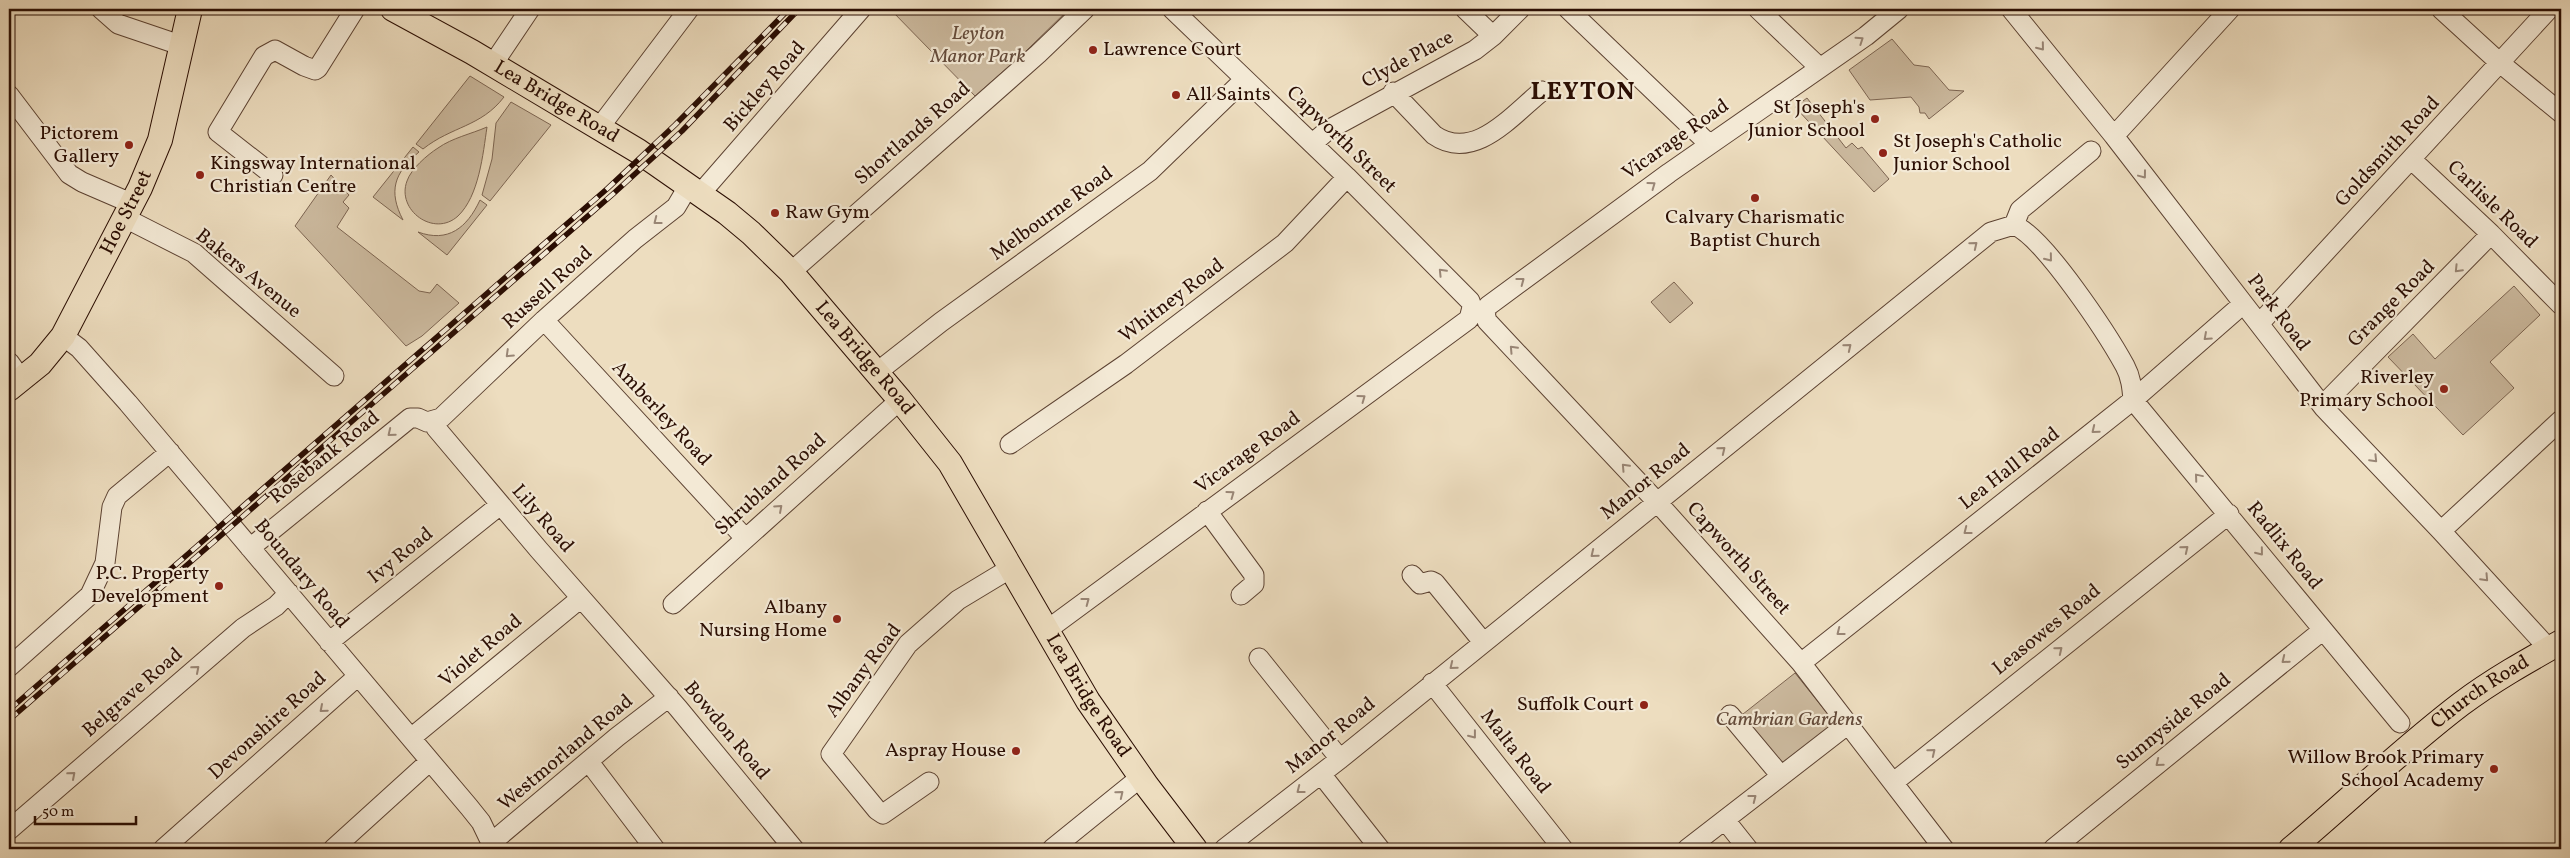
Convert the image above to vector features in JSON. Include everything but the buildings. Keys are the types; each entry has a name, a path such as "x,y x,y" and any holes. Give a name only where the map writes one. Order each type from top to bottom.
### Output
{"main road":[{"name":"Hoe Street","path":"13,377 40,364 63,336 129,211 160,140 180,45 190,9"},
{"name":"Lea Bridge Road","path":"393,9 493,64 638,151 694,189 751,233 791,272 900,400 957,474 1088,701 1141,777 1195,849"},
{"name":"Church Road","path":"2291,849 2414,741 2462,704 2555,645"}],"street":[{"path":"101,9 118,24 180,45"},
{"path":"272,175 218,132 264,56 275,50 315,70 354,9"},
{"path":"493,64 530,9"},
{"path":"598,128 689,9"},
{"name":"Bickley Road","path":"694,189 740,151 861,9"},
{"name":"Shortlands Road","path":"791,272 1038,54 1085,9"},
{"name":"Capworth Street","path":"1172,9 1313,143 1470,301 1658,503 1801,663 1944,849"},
{"path":"1465,9 1493,36"},
{"name":"Clyde Place","path":"1313,143 1328,130 1393,92 1475,50 1493,36 1520,9"},
{"path":"1568,9 1709,144"},
{"path":"1758,9 1819,67"},
{"name":"Vicarage Road","path":"1047,630 1479,311 1709,144 1866,36 1899,9"},
{"name":"Park Road","path":"2011,9 2114,136 2299,377 2441,530 2555,645"},
{"path":"2114,136 2230,9"},
{"path":"2441,9 2500,63 2561,113"},
{"name":"Goldsmith Road","path":"2259,324 2549,9"},
{"name":"Melbourne Road","path":"876,373 1150,171 1245,79"},
{"path":"1393,92 1434,135 1458,145 1483,139 1542,91"},
{"name":"Bakers Avenue","path":"9,95 69,174 194,253 334,376"},
{"path":"2091,151 2020,210 2014,225 2030,236 2081,296 2125,367 2131,382 2133,400"},
{"name":"Carlisle Road","path":"2412,160 2491,234 2561,305"},
{"name":"Whitney Road","path":"1010,444 1126,364 1285,243 1347,177"},
{"name":"Russell Road","path":"434,422 441,418 544,320 635,238 676,207 694,189"},
{"name":"Manor Road","path":"1224,849 1340,759 1432,682 1658,503 1991,232 2014,225"},
{"name":"Grange Road","path":"2323,405 2491,234"},
{"name":"Lea Hall Road","path":"1801,663 2133,400 2243,304"},
{"name":"Amberley Road","path":"544,320 745,538"},
{"name":"Boundary Road","path":"63,336 91,360 289,593 475,815 493,846"},
{"name":"Shrubland Road","path":"673,604 900,400"},
{"name":"Radlix Road","path":"2133,400 2400,723"},
{"name":"Rosebank Road","path":"250,548 410,418 434,422"},
{"path":"2441,530 2561,420"},
{"name":"Lily Road","path":"434,422 436,428 500,505 621,644"},
{"path":"9,667 90,595 105,563 112,507 117,496 170,452"},
{"name":"Ivy Road","path":"329,642 500,505"},
{"path":"1207,511 1254,575 1254,584 1241,595"},
{"name":"Leasowes Road","path":"1894,782 2229,514"},
{"name":"Albany Road","path":"929,782 883,814 877,810 831,754 908,644 958,600 1011,568"},
{"path":"1412,575 1420,584 1431,581 1435,583 1483,642"},
{"name":"Belgrave Road","path":"9,830 237,633 257,617 276,606 289,593"},
{"name":"Violet Road","path":"411,738 581,598"},
{"name":"Sunnyside Road","path":"2053,849 2323,630"},
{"name":"Bowdon Road","path":"621,644 669,697 794,849"},
{"path":"1259,658 1340,759"},
{"name":"Devonshire Road","path":"164,849 358,676"},
{"name":"Malta Road","path":"1432,682 1563,849"},
{"name":"Westmorland Road","path":"493,846 588,762 669,697"},
{"path":"1730,715 1781,776"},
{"path":"1687,849 1847,725"},
{"path":"333,849 430,761"},
{"path":"588,762 655,849"},
{"path":"1321,774 1380,849"},
{"path":"1052,849 1141,777"},
{"path":"1725,820 1748,849"}],"green space":[{"name":"Leyton Manor Park","path":"890,9 1069,9 1026,51 975,96"},
{"path":"1892,39 1914,65 1929,67 1949,90 1964,91 1929,119 1925,113 1920,113 1919,107 1911,97 1870,100 1849,70"},
{"path":"470,76 504,97 486,115 476,121 445,135 423,149 416,144"},
{"path":"1807,98 1846,148 1852,143 1858,149 1862,147 1889,179 1874,192 1795,107"},
{"path":"511,102 551,125 490,201 482,195 492,159 496,123"},
{"path":"487,127 479,174 465,208 458,216 448,222 438,224 419,218 407,202 405,192 409,176 424,158 443,145"},
{"path":"413,147 419,152 404,167 396,183 396,200 403,220 373,197"},
{"path":"331,175 349,195 343,202 349,208 337,227 419,291 430,293 437,284 459,303 422,336 406,346 295,226"},
{"path":"480,200 487,205 447,255 418,232 439,236 455,231 469,218"},
{"path":"1674,282 1693,303 1670,323 1651,302"},
{"path":"2514,286 2540,315 2490,362 2514,388 2463,435 2388,357 2413,334 2435,359"},
{"name":"Cambrian Gardens","path":"1795,673 1831,718 1832,725 1780,769 1738,718"}],"railway":[{"path":"9,710 608,188 675,125 789,9"},
{"path":"9,720 613,194 682,131 799,9"}],"place":[{"name":"Lawrence Court","path":"1093,50"},
{"name":"All Saints","path":"1176,95"},
{"name":"St Joseph's Junior School","path":"1875,119"},
{"name":"Pictorem Gallery","path":"129,145"},
{"name":"St Joseph's Catholic Junior School","path":"1883,153"},
{"name":"Kingsway International Christian Centre","path":"200,175"},
{"name":"Calvary Charismatic Baptist Church","path":"1755,198"},
{"name":"Raw Gym","path":"775,213"},
{"name":"Riverley Primary School","path":"2444,389"},
{"name":"P.C. Property Development","path":"219,586"},
{"name":"Albany Nursing Home","path":"837,619"},
{"name":"Suffolk Court","path":"1644,705"},
{"name":"Aspray House","path":"1016,751"},
{"name":"Willow Brook Primary School Academy","path":"2494,769"}],"district":[{"name":"LEYTON","path":"1583,92"}]}
